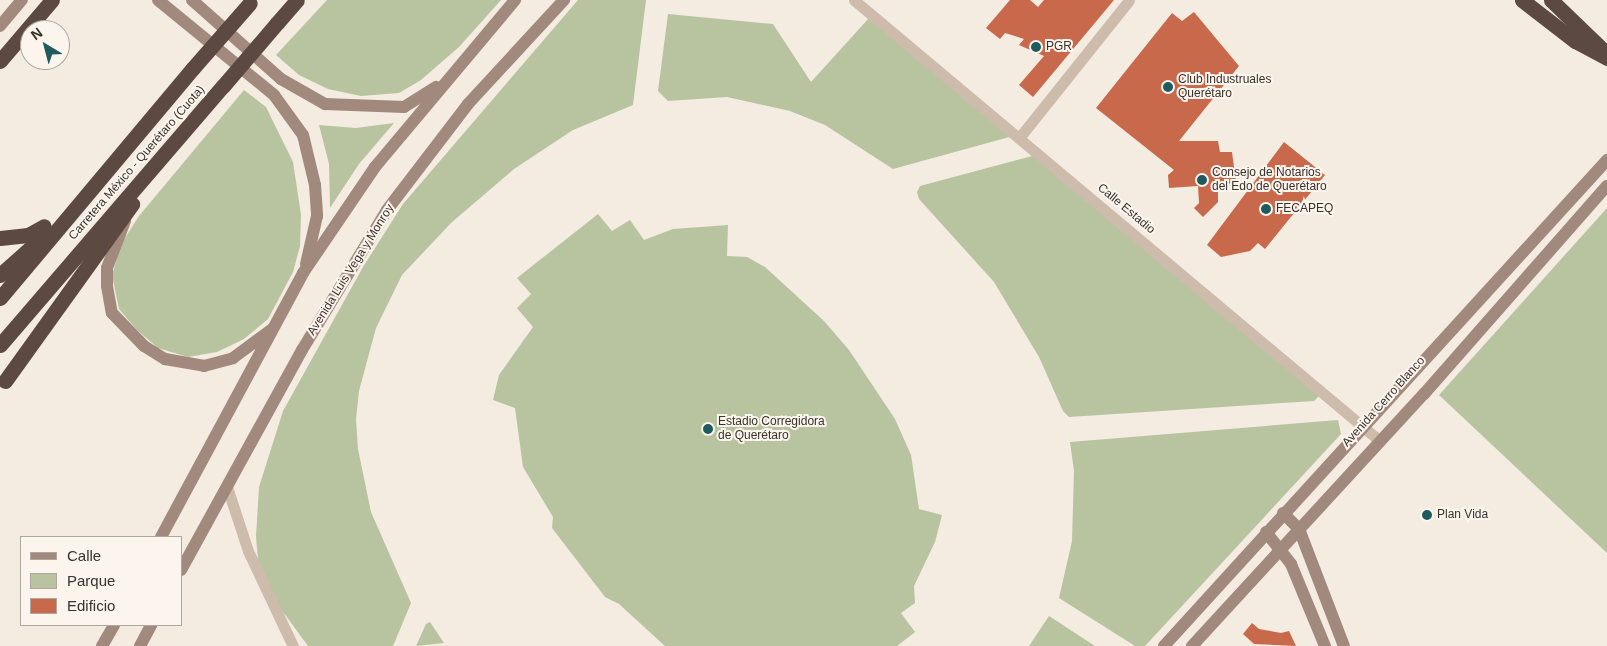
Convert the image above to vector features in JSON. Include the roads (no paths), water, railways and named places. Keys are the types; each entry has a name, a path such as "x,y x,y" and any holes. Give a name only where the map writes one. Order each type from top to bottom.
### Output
{"highway":[{"path":"0,61 52,0"},
{"name":"Carretera México - Querétaro (Cuota)","path":"0,346 297,0"},
{"path":"1522,0 1575,41 1607,58"},
{"path":"1551,0 1607,54"},
{"name":"Carretera México - Querétaro (Cuota)","path":"0,298 193,68 252,2"},
{"path":"2,384 181,135"},
{"path":"0,238 28,235 72,213"},
{"path":"0,275 36,240 72,213"}],"main road":[{"path":"0,26 22,0"},
{"path":"158,0 274,95 304,135 315,185 317,216 303,273"},
{"path":"192,0 281,79 325,104 404,108 456,72"},
{"name":"Avenida Luis Vega y Monroy","path":"182,568 302,350 387,210 468,104 564,0"},
{"path":"162,536 277,325 303,273 375,167 514,3"},
{"name":"Avenida Cerro Blanco","path":"1164,646 1363,424 1607,160"},
{"name":"Avenida Cerro Blanco","path":"1192,646 1380,441 1607,186"},
{"path":"134,201 107,268 112,313 126,332 165,359 204,366 234,358 277,325"},
{"path":"1283,513 1299,529 1344,646"},
{"path":"1266,532 1282,548 1325,646"},
{"path":"102,646 113,626"},
{"path":"140,646 151,626"}],"street":[{"name":"Calle Estadio","path":"854,0 1363,424 1380,441"},
{"path":"1019,138 1129,0"},
{"path":"227,487 248,550 293,646"}],"place":[{"name":"PGR","path":"1036,47"},
{"name":"Club Industruales Querétaro","path":"1168,87"},
{"name":"Consejo de Notarios del Edo de Querétaro","path":"1202,180"},
{"name":"FECAPEQ","path":"1266,209"},
{"name":"Estadio Corregidora de Querétaro","path":"708,429"},
{"name":"Plan Vida","path":"1427,515"}]}
